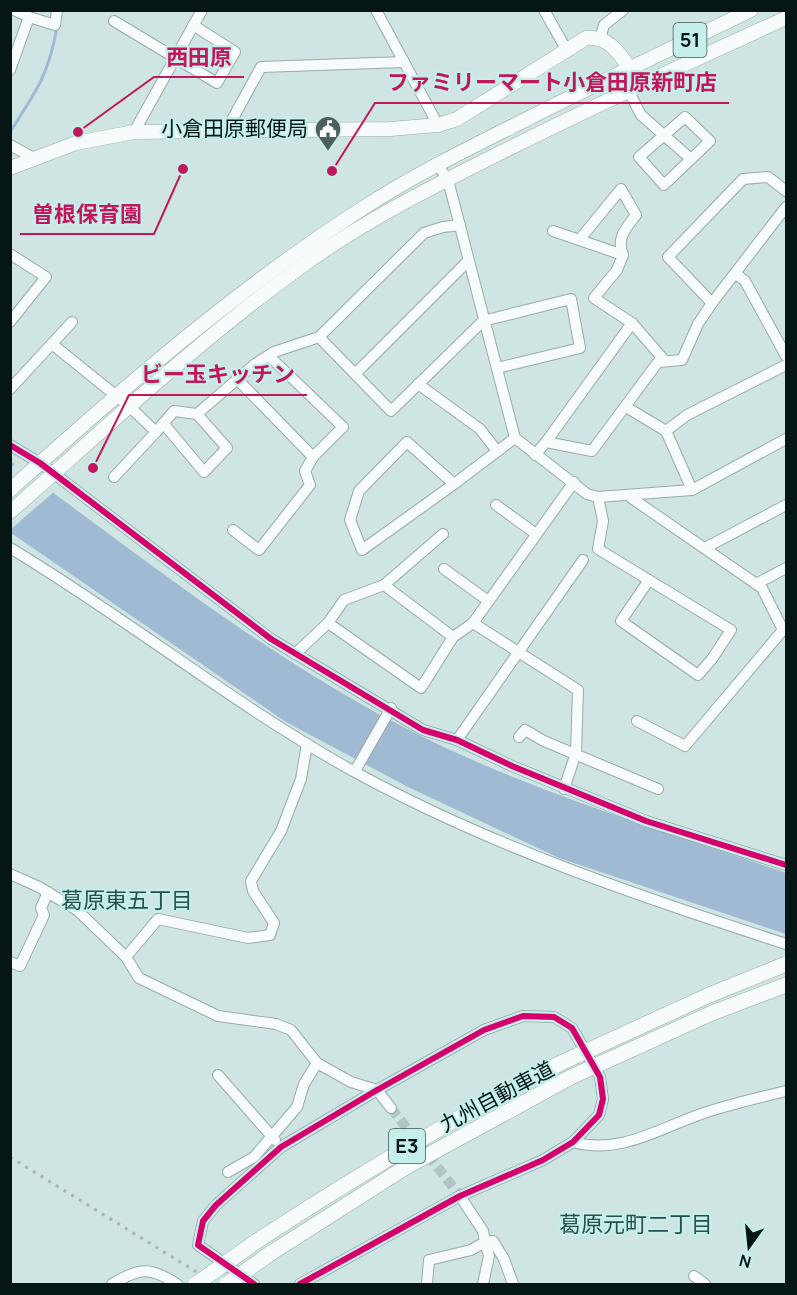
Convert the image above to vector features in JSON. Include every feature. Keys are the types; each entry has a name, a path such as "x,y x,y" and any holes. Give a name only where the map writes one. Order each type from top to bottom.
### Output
{"highway":[{"name":"九州自動車道","path":"196,1284 257,1241 407,1146 562,1062 707,996 786,964"},
{"name":"九州自動車道","path":"227,1284 271,1253 406,1167 571,1077 712,1013 786,985"}],"main road":[{"name":"51","path":"630,69 751,10"},
{"name":"51","path":"628,90 786,18"},
{"path":"10,168 76,142 134,132 390,129 438,124 457,119 586,38 600,39 612,45 630,69 628,90 377,218 303,265 130,407 10,512"},
{"path":"10,490 116,396 288,258 361,209 437,164 630,69"}],"street":[{"path":"14,10 55,25 57,10"},
{"path":"134,132 202,10"},
{"path":"376,10 438,124"},
{"path":"543,10 566,49"},
{"path":"600,39 604,26 623,10"},
{"path":"10,70 29,17"},
{"path":"114,21 174,59 217,82 235,52 193,25"},
{"path":"226,131 261,67 404,62"},
{"path":"628,90 641,115 691,159"},
{"path":"685,117 710,141 691,159 664,185 639,157 685,117"},
{"path":"10,145 34,158"},
{"path":"437,164 448,180 515,438 535,455 587,494 598,497 630,497 693,490 786,439"},
{"path":"712,303 668,257 743,179 768,177 786,191"},
{"path":"580,240 621,189 636,215 622,234 619,246 623,255 617,270 594,298 632,323 665,361"},
{"path":"546,442 592,451 658,362 682,360 698,324 712,303 786,207"},
{"path":"197,414 237,379 269,356 318,337 424,233 460,225"},
{"path":"553,231 623,255"},
{"path":"10,254 46,277 10,322"},
{"path":"355,374 468,261"},
{"path":"736,274 745,281 786,356"},
{"path":"318,337 391,411 483,321 571,299 580,348 497,368"},
{"path":"10,389 72,322"},
{"path":"535,455 632,323"},
{"path":"52,344 130,407 156,432"},
{"path":"233,530 259,550 310,485 304,471 313,457 343,427 269,356"},
{"path":"666,431 687,415 786,365"},
{"path":"237,379 313,457"},
{"path":"418,384 480,429 497,451"},
{"path":"626,406 666,431 693,490"},
{"path":"114,477 156,432 163,423 174,411 197,414 227,448 204,472 163,423"},
{"path":"454,484 407,442 359,491 350,520 362,550 454,484 515,438"},
{"path":"10,445 50,478 295,654 352,689 391,708 423,730 457,740 564,789 646,821 786,865"},
{"path":"328,623 421,688 453,637 473,622 574,483"},
{"path":"598,497 603,521 598,549 649,579 731,630 712,659 698,675 621,621 649,579"},
{"path":"630,497 762,588 785,629 778,632 685,746 637,721"},
{"path":"496,505 536,534"},
{"path":"705,548 786,505"},
{"path":"295,654 328,623 344,600 384,585 443,534"},
{"path":"10,549 63,580 307,744 354,771 479,833 542,860 786,944"},
{"path":"457,740 583,560"},
{"path":"756,584 786,568"},
{"path":"444,569 487,600"},
{"path":"384,585 453,637"},
{"path":"473,622 578,690 576,753 564,789"},
{"path":"354,771 391,708"},
{"path":"519,737 525,730 544,741 658,789"},
{"path":"126,957 158,919 248,938 270,936 274,923 253,891 251,881 281,831 301,779 307,744"},
{"path":"10,874 48,892 77,910 126,957 139,978 218,1016 276,1024 291,1030 317,1063 351,1082 377,1090 391,1108"},
{"path":"10,962 20,966 44,915 41,908 48,892"},
{"path":"254,1284 198,1245 203,1221 216,1205 281,1148 377,1090 484,1030 522,1016 554,1017 572,1028 600,1077 603,1099 599,1115 573,1142 543,1160 460,1196 300,1284"},
{"path":"228,1172 254,1157 270,1135 297,1107 303,1084 317,1063"},
{"path":"218,1075 281,1148"},
{"path":"573,1142 590,1147 615,1146 710,1111 786,1091"},
{"path":"460,1196 483,1231 489,1256 483,1284"},
{"path":"428,1284 429,1260 471,1250 493,1240 504,1259 513,1284"},
{"path":"112,1284 136,1271 158,1272 177,1284"},
{"path":"694,1276 705,1284"}],"water":[{"path":"10,461 259,641 310,674 417,734 553,793 786,873 786,934 559,858 408,787 286,722 11,533"}],"pier":[{"path":"17,462 56,490 10,530 11,468"}],"waterway":[{"path":"10,132 40,82 50,58 57,27"}],"tunnel":[{"path":"391,1108 460,1196"}],"railway":[{"path":"10,1157 216,1284"}],"cycle path":[{"path":"10,445 40,463 271,639 423,730 457,740 512,766 646,821 786,865"},
{"path":"254,1284 198,1245 203,1221 216,1205 281,1147 484,1030 523,1016 554,1017 572,1028 600,1077 603,1099 599,1115 573,1142 543,1160 460,1196 300,1284"}],"place":[{"name":"西田原","path":"78,132"},
{"name":"小倉田原郵便局","path":"328,152"},
{"name":"曽根保育園","path":"183,169"},
{"name":"ファミリーマート小倉田原新町店","path":"332,171"},
{"name":"ビー玉キッチン","path":"93,468"}],"district":[{"name":"葛原東五丁目","path":"127,900"},
{"name":"葛原元町二丁目","path":"636,1224"}]}
